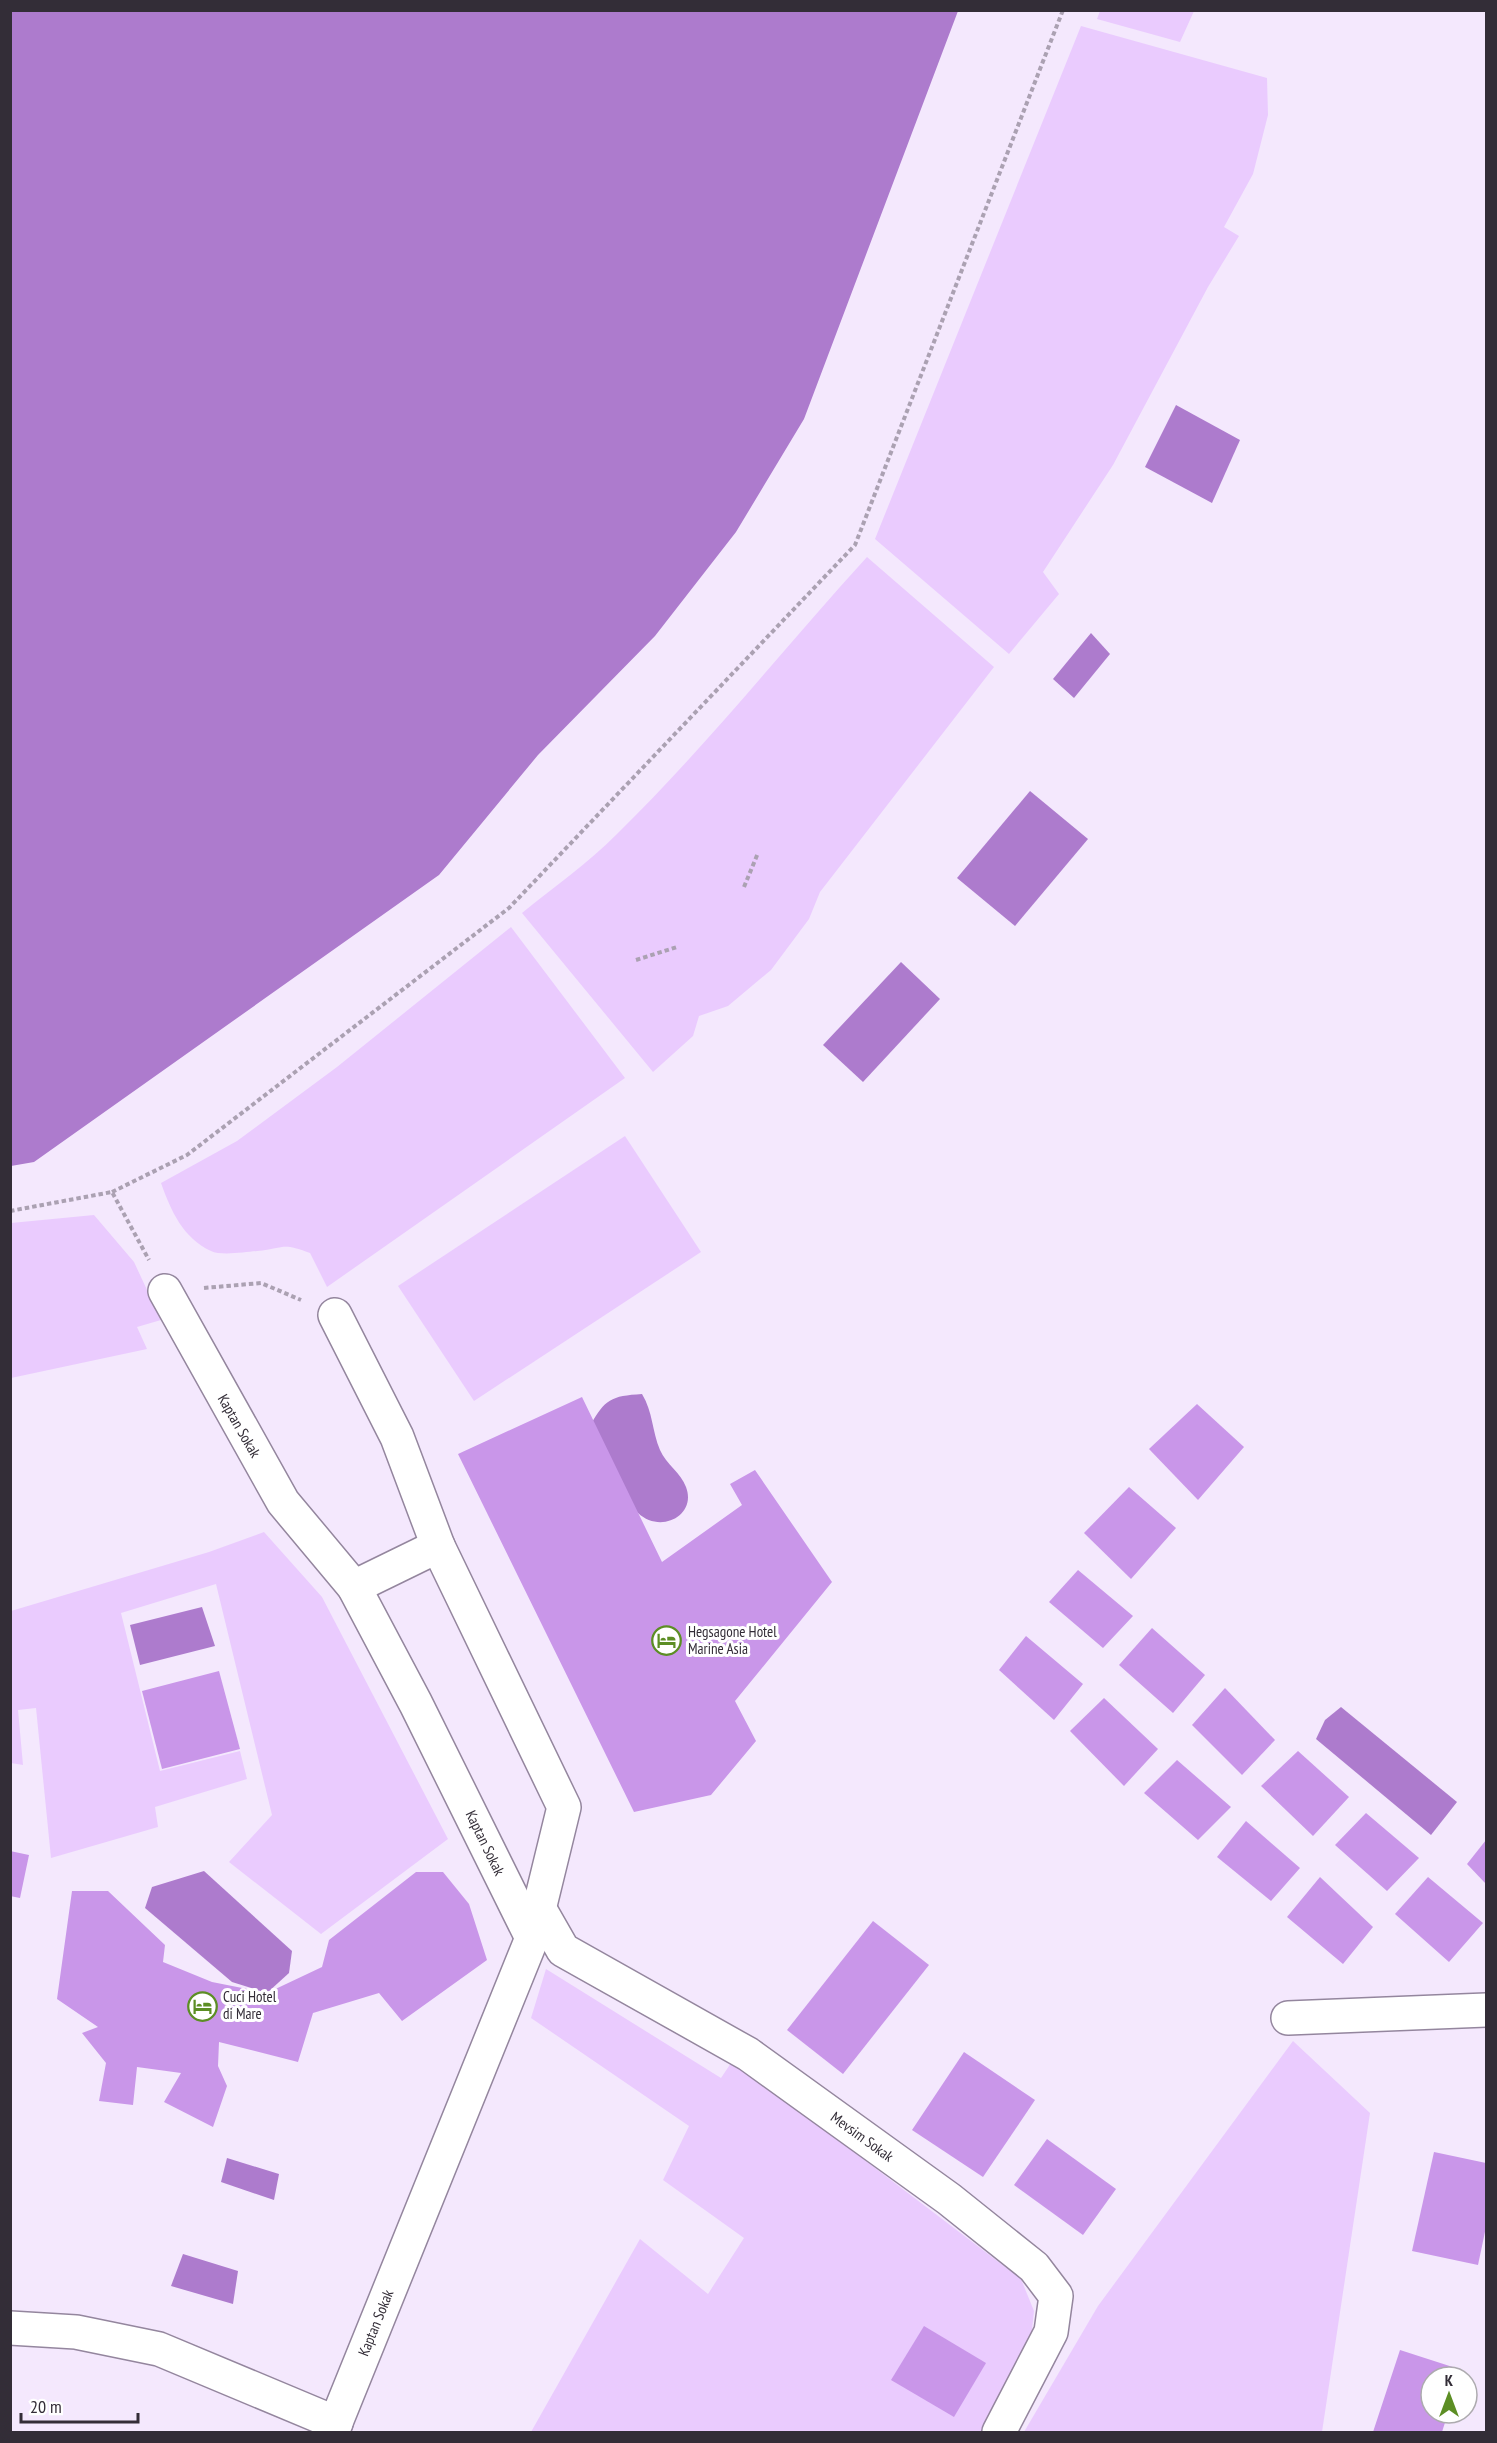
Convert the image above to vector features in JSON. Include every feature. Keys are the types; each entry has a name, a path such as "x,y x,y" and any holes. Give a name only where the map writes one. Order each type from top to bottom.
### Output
{"street":[{"name":"Kaptan Sokak","path":"165,1291 283,1502 354,1587 535,1923 334,2428"},
{"path":"335,1315 397,1437 438,1546 564,1807 535,1923"},
{"path":"354,1587 438,1546"},
{"name":"Mevsim Sokak","path":"535,1923 563,1950 748,2054 949,2199 1034,2267 1056,2296 1051,2332 999,2433"},
{"path":"1288,2018 1486,2010"},
{"path":"10,2328 76,2332 159,2349 334,2428"}],"path":[{"path":"112,1192 187,1155 509,908 855,545 1063,10"},
{"path":"744,887 758,853"},
{"path":"636,960 677,947"}],"shaded area":[{"path":"11,10 958,11 804,419 736,532 655,636 538,755 439,875 34,1162 11,1166"},
{"path":"1100,10 1194,11 1180,42 1097,19"},
{"path":"1081,26 1267,78 1268,115 1253,174 1224,227 1239,236 1208,287 1113,465 1043,572 1059,594 1009,654 875,539"},
{"path":"1176,405 1240,440 1212,503 1145,467"},
{"path":"867,557 994,667 820,892 809,919 771,970 728,1006 699,1016 693,1036 653,1072 522,913 594,855 650,801"},
{"path":"1091,633 1110,654 1074,698 1053,679"},
{"path":"1030,791 1088,839 1015,926 957,878"},
{"path":"511,927 625,1078 327,1287 310,1253 283,1247 221,1253 211,1251 193,1239 179,1223 161,1183 237,1141 337,1067"},
{"path":"901,962 940,999 863,1082 823,1045"},
{"path":"625,1136 701,1252 474,1401 398,1286"},
{"path":"94,1215 134,1262 161,1320 137,1327 147,1349 11,1378 11,1223"},
{"path":"642,1394 660,1450 684,1482 688,1497 681,1514 666,1522 647,1519 630,1504 616,1483 590,1426 600,1410 610,1401 623,1396"},
{"path":"264,1532 322,1597 448,1839 321,1934 229,1862 272,1815 216,1584 121,1613 160,1771 240,1751 247,1779 155,1807 158,1827 51,1858 36,1708 18,1710 23,1765 11,1763 11,1611 209,1552"},
{"path":"202,1607 215,1646 140,1665 130,1625"},
{"path":"1341,1707 1457,1802 1431,1835 1316,1739 1325,1720"},
{"path":"204,1871 292,1951 289,1973 267,1993 232,1982 145,1908 152,1887"},
{"path":"546,1969 721,2078 733,2060 1021,2279 1034,2311 1030,2348 982,2432 531,2432 640,2239 708,2294 744,2238 663,2180 689,2126 531,2018"},
{"path":"1293,2041 1370,2113 1322,2432 1024,2432 1098,2306"},
{"path":"227,2158 279,2174 274,2200 221,2182"},
{"path":"183,2254 238,2271 233,2304 171,2286"}],"building":[{"name":"Hegsagone Hotel Marine Asia","path":"582,1397 662,1562 742,1505 730,1484 755,1470 832,1582 735,1701 756,1741 711,1795 634,1812 458,1454"},
{"path":"1197,1404 1244,1447 1198,1500 1149,1449"},
{"path":"1129,1487 1176,1528 1131,1579 1084,1533"},
{"path":"1078,1570 1133,1616 1103,1648 1049,1602"},
{"path":"1152,1628 1205,1675 1173,1713 1119,1665"},
{"path":"1026,1636 1083,1684 1054,1720 999,1670"},
{"path":"219,1671 240,1749 162,1769 142,1691"},
{"path":"1225,1688 1275,1740 1242,1775 1192,1725"},
{"path":"1104,1698 1158,1749 1124,1786 1070,1731"},
{"path":"1298,1751 1349,1797 1313,1836 1261,1786"},
{"path":"1177,1760 1231,1807 1198,1840 1144,1793"},
{"path":"1366,1813 1419,1858 1387,1891 1335,1845"},
{"path":"1246,1821 1300,1868 1271,1901 1217,1857"},
{"path":"1486,1840 1486,1884 1467,1864"},
{"path":"10,1851 29,1855 20,1898 10,1896"},
{"name":"Cuci Hotel di Mare","path":"416,1872 443,1872 469,1904 487,1960 402,2021 379,1993 313,2013 298,2062 219,2042 218,2066 227,2086 213,2127 164,2102 181,2073 137,2067 133,2105 99,2101 106,2063 82,2033 98,2027 57,1999 72,1891 108,1891 165,1945 163,1962 212,1982 267,1993 322,1967 329,1940"},
{"path":"1320,1877 1373,1927 1343,1964 1287,1917"},
{"path":"1428,1877 1483,1923 1449,1962 1395,1914"},
{"path":"873,1921 929,1965 843,2074 787,2030"},
{"path":"964,2052 1035,2100 983,2177 912,2130"},
{"path":"1047,2139 1116,2189 1083,2235 1014,2185"},
{"path":"1434,2152 1486,2163 1486,2227 1478,2265 1412,2251"},
{"path":"924,2326 986,2363 954,2417 891,2380"},
{"path":"1400,2350 1446,2365 1419,2365 1419,2425 1444,2425 1442,2432 1373,2432"}],"place":[{"name":"Hegsagone Hotel Marine Asia","path":"667,1641"},
{"name":"Cuci Hotel di Mare","path":"202,2006"}]}
